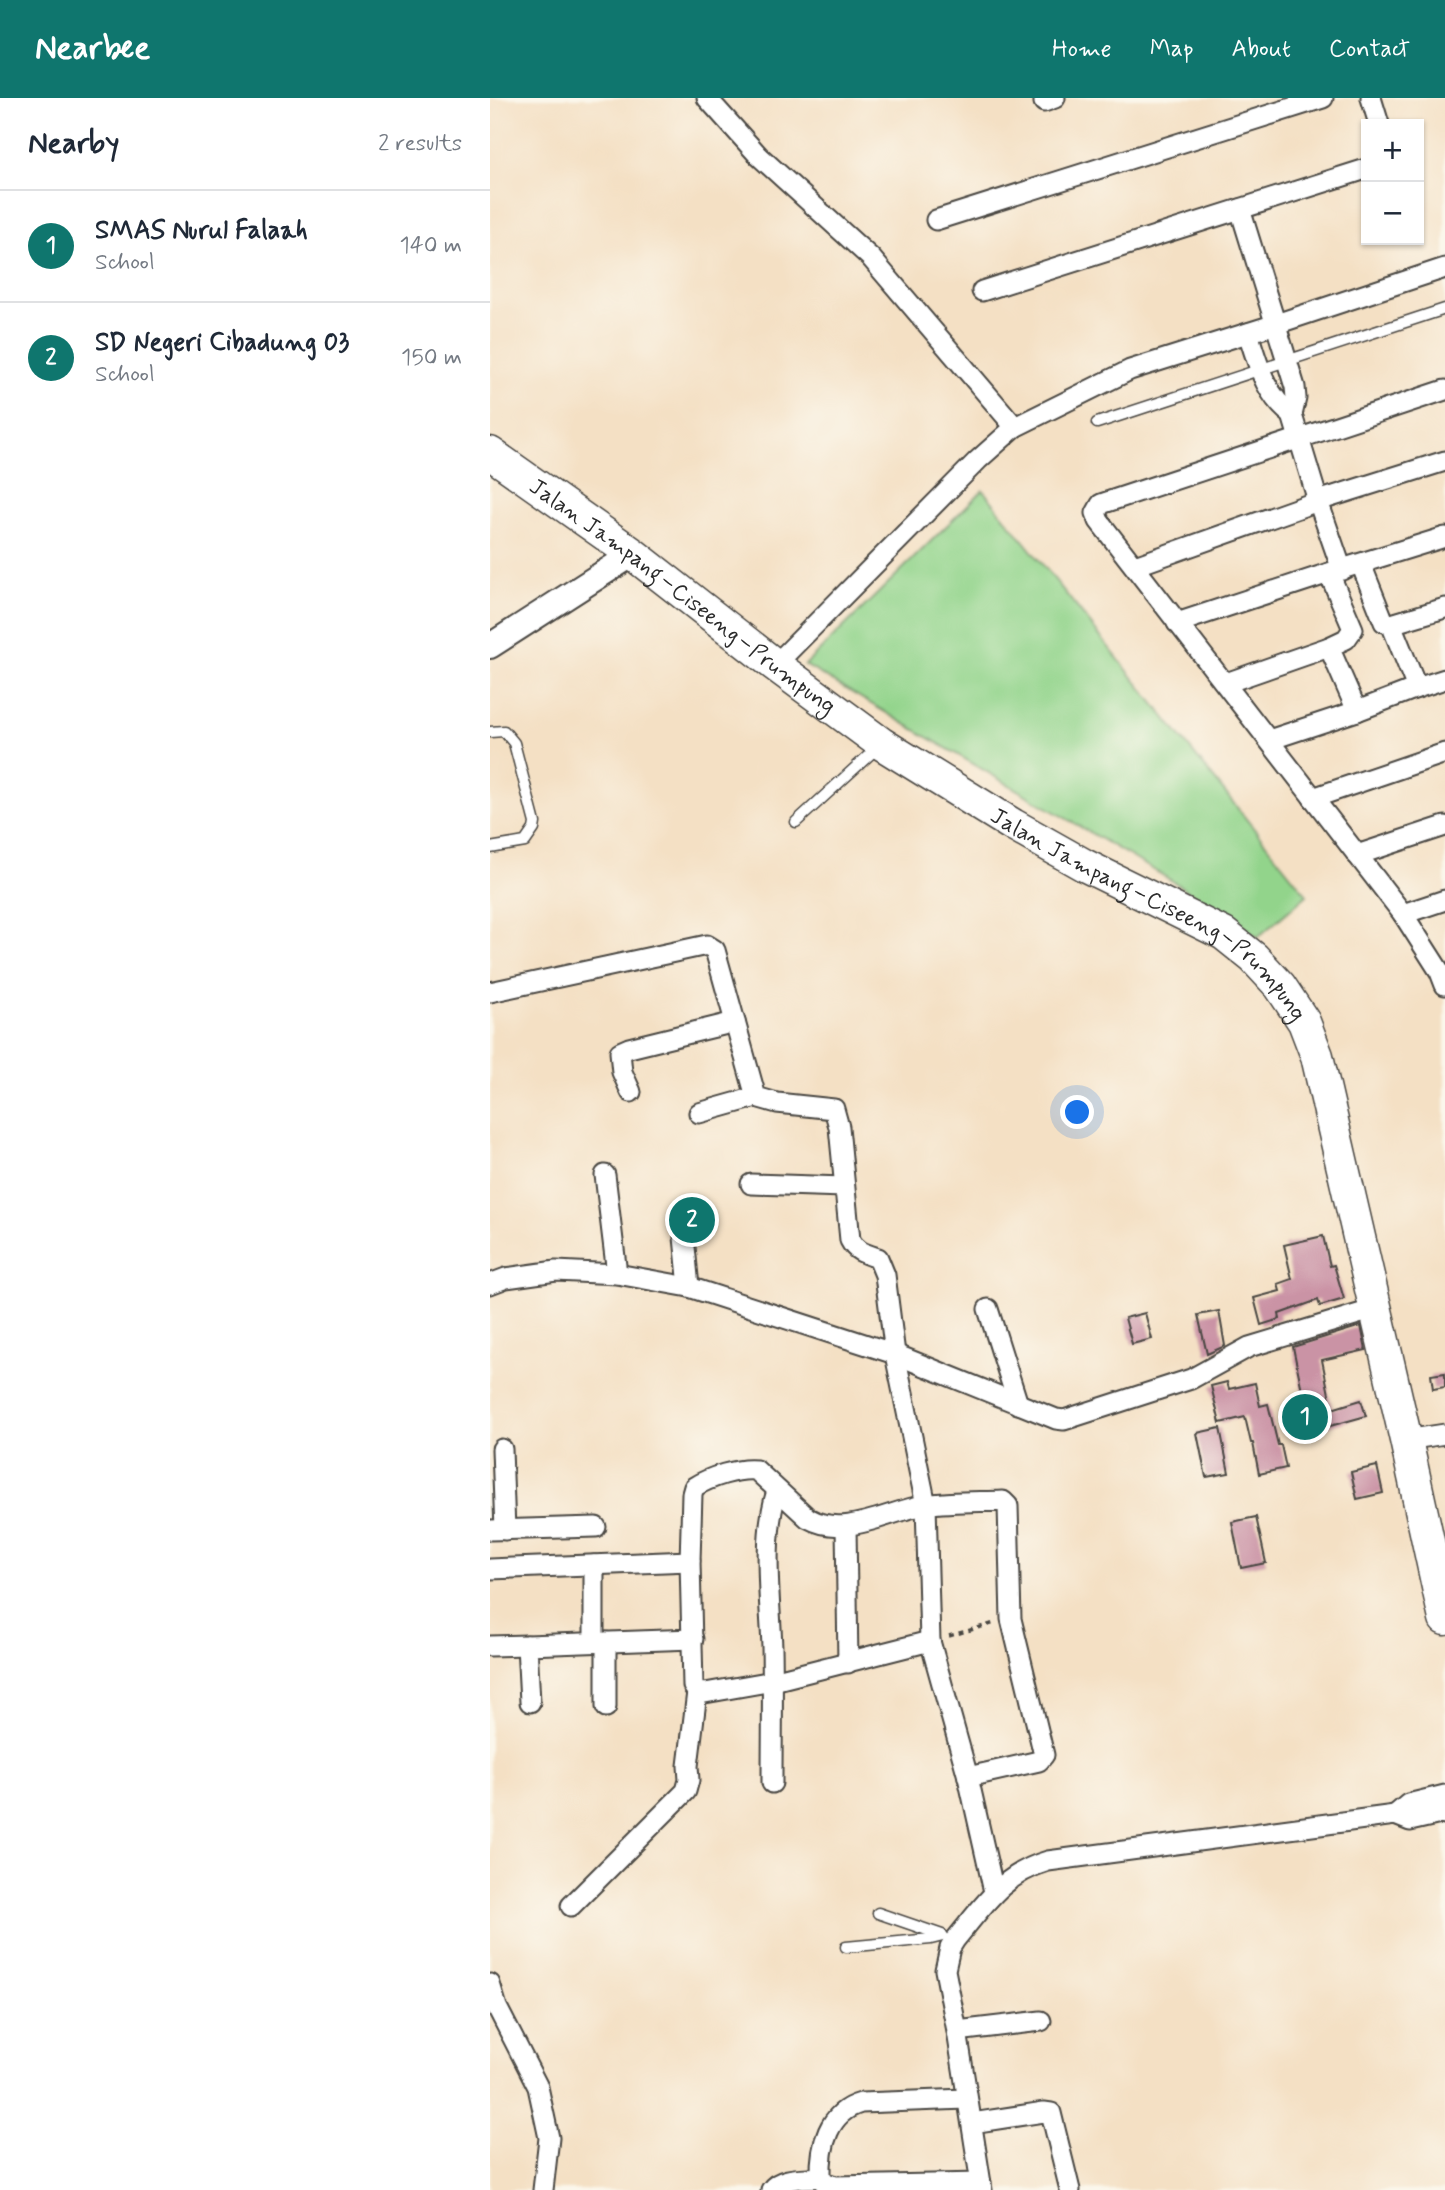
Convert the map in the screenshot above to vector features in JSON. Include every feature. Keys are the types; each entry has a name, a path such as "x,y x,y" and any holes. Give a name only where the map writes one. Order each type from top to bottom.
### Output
{"main road":[{"name":"Jalan Jampang–Ciseeng–Prumpung","path":"490,453 633,554 775,665 882,744 1013,825 1084,865 1224,934 1254,958 1280,986 1304,1022 1317,1056 1445,1619"}],"street":[{"path":"707,98 759,156 871,258 1009,433"},
{"path":"936,220 1323,98"},
{"path":"1371,98 1377,119"},
{"path":"982,291 1361,171"},
{"path":"1226,683 1329,647 1346,639 1353,629 1344,569 1318,502 1292,415 1296,387 1240,209"},
{"path":"775,665 978,460 1009,433 1130,370 1445,268"},
{"path":"1248,333 1267,387 1282,407 1292,415"},
{"path":"1443,976 1403,914 1226,683 1177,624 1099,521 1096,513 1101,505 1445,390"},
{"path":"1135,566 1445,461"},
{"path":"1177,624 1445,537"},
{"path":"490,646 633,554"},
{"path":"1344,569 1384,622 1391,624 1445,608"},
{"path":"1391,624 1417,688"},
{"path":"1329,647 1357,711"},
{"path":"1269,740 1445,679"},
{"path":"1313,798 1445,753"},
{"path":"1357,855 1445,826"},
{"path":"1403,914 1445,900"},
{"path":"490,992 707,945 715,950 755,1097"},
{"path":"631,1092 622,1072 620,1052 735,1021"},
{"path":"699,1113 755,1097 786,1104 834,1109 839,1127 850,1240 854,1248 878,1258 884,1275 895,1354 926,1504 930,1641 968,1777 994,1892"},
{"path":"605,1175 617,1274"},
{"path":"751,1184 844,1186"},
{"path":"684,1237 689,1287"},
{"path":"490,1284 506,1278 545,1272 617,1274 689,1287 895,1354 1064,1420 1191,1379 1249,1347 1375,1309"},
{"path":"988,1309 1018,1404"},
{"path":"1406,1440 1445,1434"},
{"path":"502,1449 498,1530 596,1527"},
{"path":"571,1906 686,1791 697,1692 693,1686 692,1494 694,1487 702,1482 748,1469 756,1471 818,1524 846,1526 926,1504 1003,1501 1008,1506 1011,1619 1044,1755 1039,1762 968,1777"},
{"path":"772,1783 773,1681 768,1534 777,1491"},
{"path":"846,1526 848,1664"},
{"path":"490,1569 691,1561"},
{"path":"594,1565 606,1707"},
{"path":"490,1646 692,1639"},
{"path":"697,1692 705,1693 773,1681 930,1641"},
{"path":"527,1645 530,1702"},
{"path":"1395,1815 1408,1804 1445,1795"},
{"path":"967,2099 861,2103 849,2106 839,2113 833,2122 822,2157 821,2177 824,2182 835,2186 981,2186 957,2031 945,1970 950,1948 949,1938 994,1892 1022,1871 1048,1861 1395,1815 1410,1821 1445,1813"},
{"path":"490,1983 497,2007 538,2087 549,2138 543,2190"},
{"path":"957,2031 1041,2021"},
{"path":"972,2123 1051,2113 1070,2190"},
{"path":"771,2190 773,2185 784,2180 821,2177"}],"lane":[{"path":"1097,423 1445,309"},
{"path":"490,732 504,731 514,743 535,823 525,842 490,848"},
{"path":"796,822 882,744"},
{"path":"878,1913 949,1938"},
{"path":"846,1947 949,1938"}],"path":[{"path":"930,1641 1011,1619"}],"green space":[{"path":"983,490 1307,895 1258,937 1174,882 805,665"}],"building":[{"path":"1323,1236 1330,1266 1334,1265 1344,1299 1320,1306 1318,1300 1279,1314 1280,1319 1261,1325 1254,1298 1280,1291 1278,1284 1292,1279 1284,1245"},
{"path":"1219,1311 1225,1346 1207,1354 1198,1315"},
{"path":"1145,1313 1152,1339 1132,1344 1125,1318"},
{"path":"1361,1326 1366,1350 1322,1360 1332,1409 1361,1400 1366,1416 1323,1428 1316,1402 1305,1405 1293,1347"},
{"path":"1445,1373 1445,1387 1433,1389 1431,1375"},
{"path":"1227,1382 1229,1389 1255,1383 1260,1406 1268,1404 1286,1468 1259,1474 1245,1417 1220,1423 1211,1386"},
{"path":"1220,1428 1229,1473 1206,1477 1197,1433"},
{"path":"1377,1466 1383,1493 1357,1499 1351,1472"},
{"path":"1256,1517 1266,1563 1241,1568 1232,1522"}],"place":[{"name":"SD Negeri Cibadung 03","path":"692,1220"},
{"name":"SMAS Nurul Falaah","path":"1305,1417"}]}
